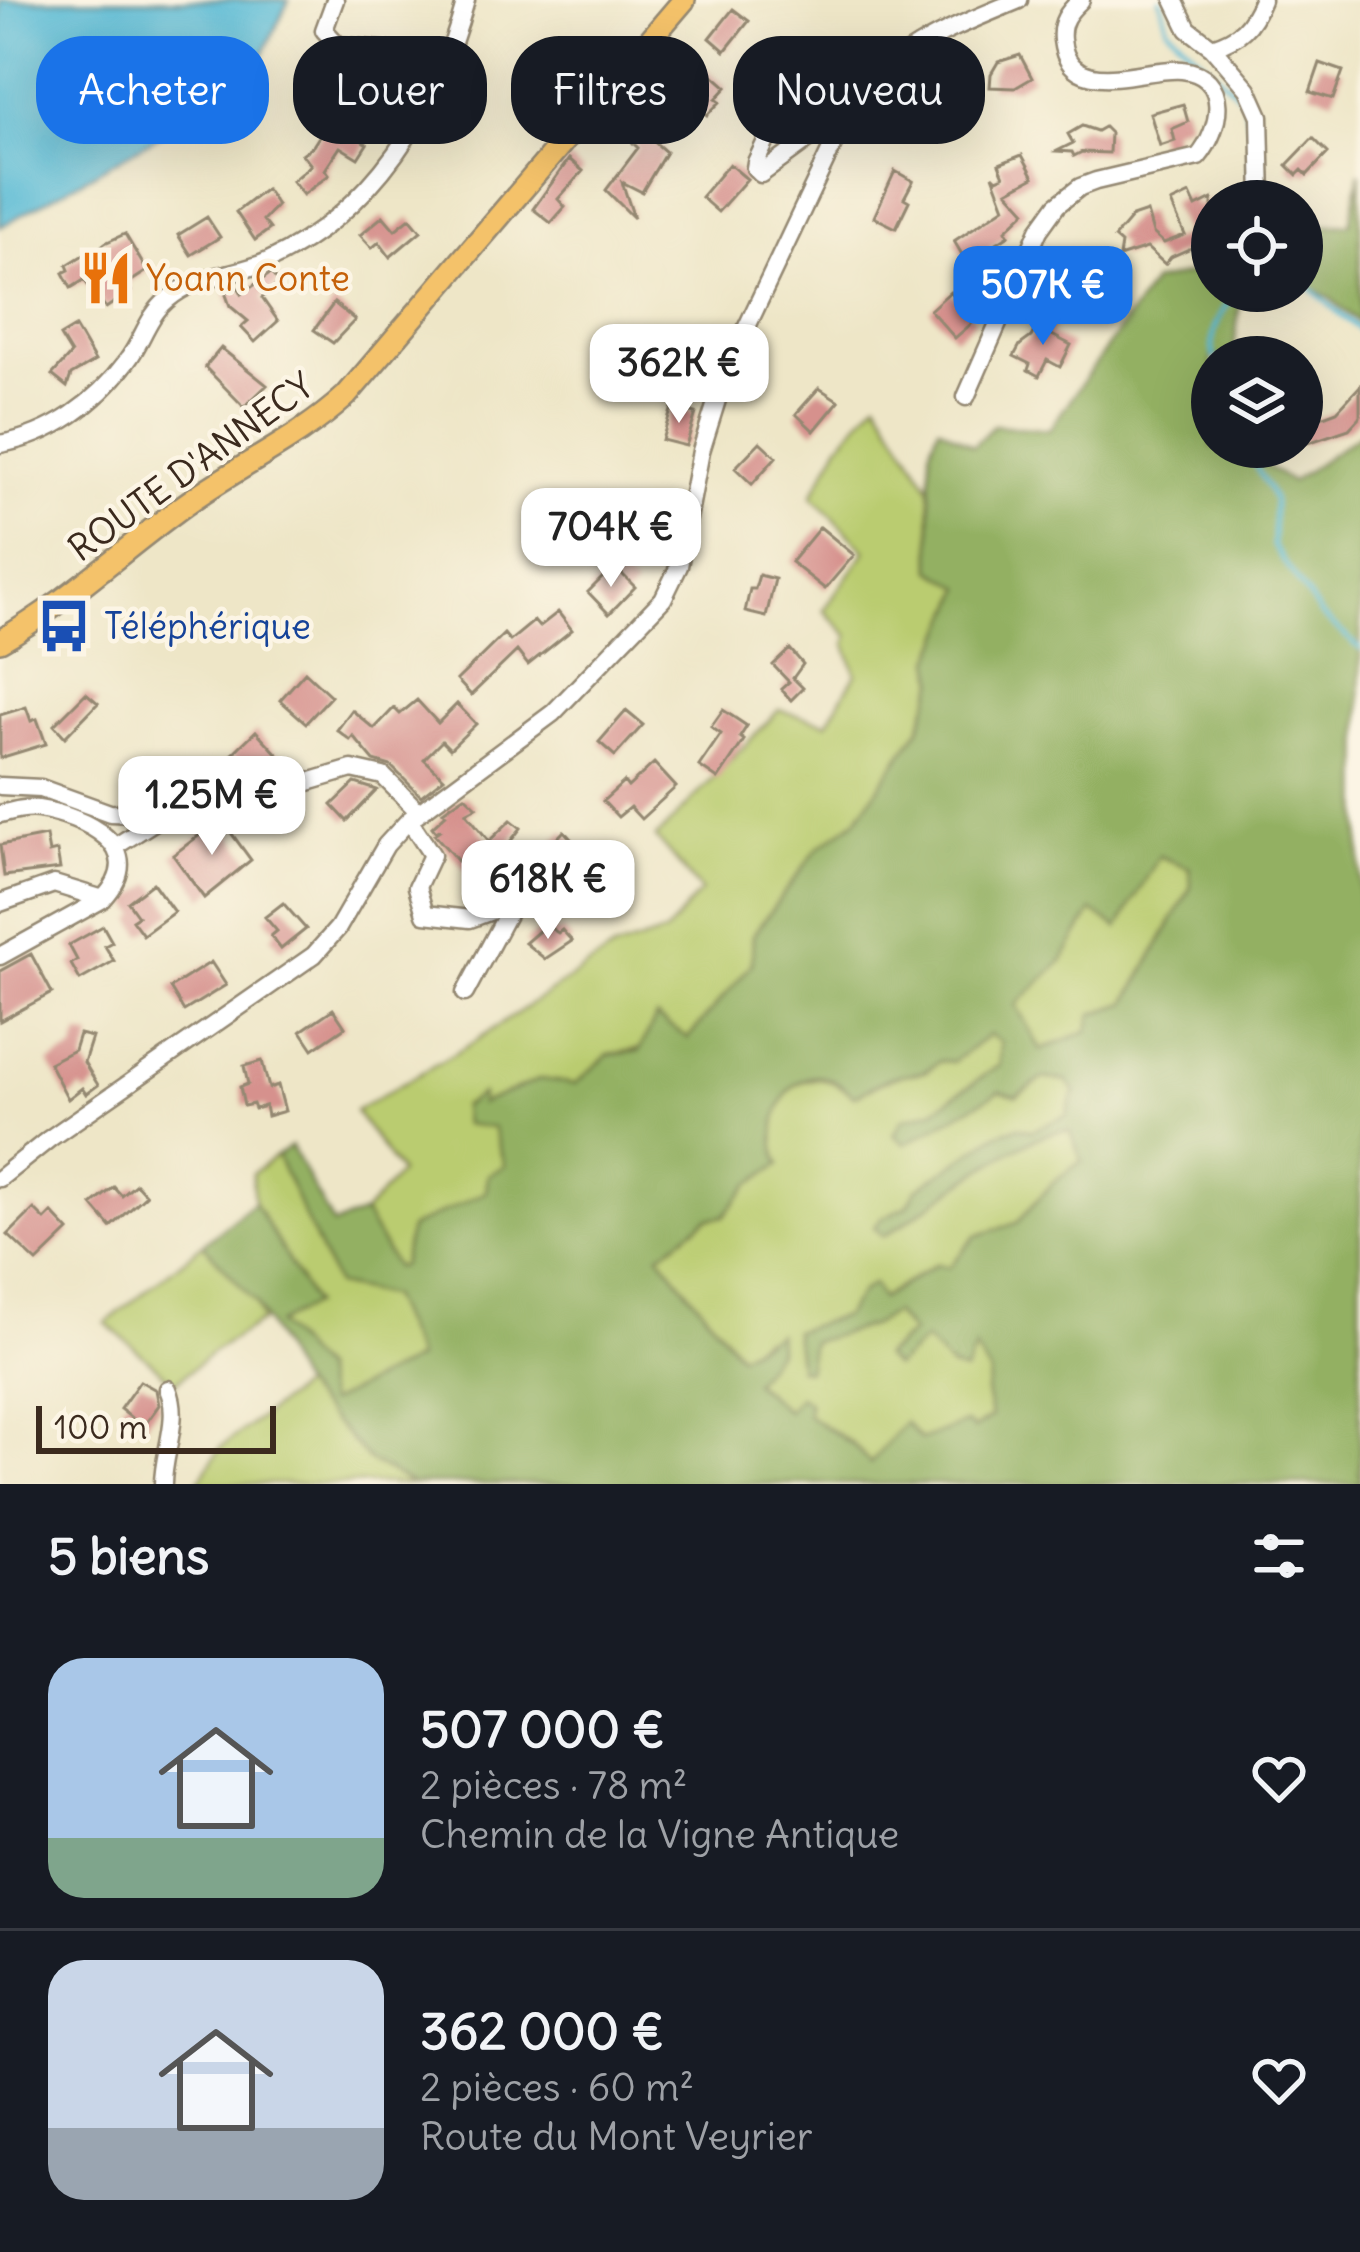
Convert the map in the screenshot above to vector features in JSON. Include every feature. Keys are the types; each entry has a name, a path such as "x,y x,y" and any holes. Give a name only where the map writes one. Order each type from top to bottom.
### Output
{"main road":[{"name":"ROUTE D'ANNECY","path":"0,640 64,599 196,496 299,434 346,396 684,0"}],"street":[{"path":"330,36 324,30 334,0"},
{"path":"455,36 466,0"},
{"path":"936,36 1018,0"},
{"path":"966,397 1039,230 1057,205 1096,181 1198,157 1216,130 1217,100 1194,74 1181,70 1106,79 1072,63 1065,54 1062,26 1081,0"},
{"path":"1174,0 1188,29 1212,46 1248,89 1260,116 1262,180"},
{"path":"1212,46 1234,40 1248,29 1262,0"},
{"path":"0,444 46,429 95,397 128,360 163,303 183,287 279,255 348,208 404,144"},
{"path":"765,144 755,168 761,174 802,144"},
{"path":"0,1178 314,955 338,928 386,845 414,816 553,713 643,623 670,588 682,552 701,451 739,338 831,144"},
{"path":"0,786 41,788 110,813 166,815 247,800 345,769 383,776 414,816 431,855 417,886 425,914 470,919 506,906 511,909 464,993"},
{"path":"0,814 40,809 102,832 116,846 117,879 104,899 0,956"},
{"path":"116,846 166,815"},
{"path":"0,903 55,884 104,899"},
{"path":"163,1484 165,1450 176,1406 168,1389"}],"green space":[{"path":"1360,172 1360,324 1323,294 1323,225 1350,224"},
{"path":"1191,273 1191,312 1239,312 1236,336 1191,336 1191,468 1270,468 1291,482 1311,468 1323,468 1323,460 1360,434 1360,1484 412,1484 370,1461 301,1387 256,1303 203,1244 254,1202 313,1304 277,1324 321,1371 328,1403 417,1359 389,1296 336,1285 277,1156 291,1146 333,1225 364,1213 395,1267 401,1266 410,1228 486,1192 488,1175 505,1166 493,1128 464,1124 462,1107 481,1094 480,1104 541,1079 575,1084 608,1055 639,1051 656,1017 688,1038 752,964 753,935 818,848 856,820 920,728 936,680 932,660 963,588 932,570 930,450 939,426 973,446 994,425 1049,430 1153,282","holes":["1159,856 1190,868 1191,887 1127,1003 1093,1014 1088,1031 1041,1050 1016,1005 1061,962 1092,911 1118,928","989,1035 1001,1042 1000,1065 934,1110 903,1119 894,1135 905,1144 1000,1091 1016,1096 1044,1078 1066,1081 1075,1092 1067,1115 1032,1131 1018,1127 999,1133 917,1189 907,1206 874,1227 883,1236 1002,1156 1050,1133 1070,1131 1082,1161 1054,1181 1017,1223 976,1236 949,1267 937,1264 881,1299 873,1284 844,1316 794,1331 799,1368 807,1370 812,1342 872,1325 894,1313 912,1333 883,1357 895,1367 925,1340 952,1368 965,1372 975,1349 990,1374 986,1391 991,1417 974,1429 966,1423 921,1440 905,1422 870,1464 853,1445 807,1415 808,1402 799,1396 787,1411 753,1382 778,1349 777,1333 739,1355 659,1255 707,1219 724,1216 750,1184 780,1164 775,1150 777,1118 782,1102 801,1081 831,1079 854,1096 892,1077 921,1072 940,1061 953,1062"]},
{"path":"877,400 930,488 932,570 963,587 932,660 936,680 920,727 856,820 818,848 753,934 752,964 687,1039 608,1055 575,1085 541,1079 480,1104 481,1096 462,1106 493,1128 505,1166 487,1192 410,1228 402,1266 395,1268 364,1213 400,1173 355,1111 466,1047 613,950 665,933 701,891 656,838 779,710 827,723 856,674 846,644 849,636 824,610 866,551 812,496 840,444"},
{"path":"1159,855 1190,868 1191,887 1126,1003 1094,1014 1088,1031 1041,1050 1015,1005 1061,962 1092,911 1118,927"},
{"path":"989,1034 1001,1042 1000,1065 934,1110 903,1119 905,1143 1000,1091 1017,1096 1044,1078 1066,1081 1075,1092 1067,1116 1032,1131 1018,1127 999,1133 917,1189 907,1206 882,1218 884,1236 1002,1156 1050,1133 1070,1130 1082,1161 1054,1181 1017,1223 976,1236 949,1268 936,1264 880,1299 873,1285 860,1293 844,1316 794,1331 799,1368 806,1370 811,1342 872,1325 894,1313 912,1333 883,1356 894,1367 925,1339 951,1368 975,1348 990,1374 986,1391 991,1417 973,1429 966,1423 871,1464 853,1444 807,1415 808,1402 799,1397 787,1411 752,1381 778,1349 763,1338 740,1355 659,1255 707,1219 724,1215 750,1184 780,1164 774,1144 778,1107 800,1083 816,1079 834,1083 854,1096 898,1075 926,1072 940,1061 953,1062"},
{"path":"277,1156 336,1285 389,1296 418,1358 328,1404 321,1370 276,1324 313,1304 254,1202 252,1174"},
{"path":"203,1244 256,1303 262,1321 215,1350 175,1383 106,1323"},
{"path":"301,1387 370,1461 412,1484 197,1484 221,1447"}],"water":[{"path":"0,0 289,0 269,42 269,36 36,36 36,144 145,144 0,227"}],"building":[{"path":"733,9 749,21 725,51 710,38"},
{"path":"1020,55 1032,78 1015,88 990,87 998,62"},
{"path":"1320,63 1343,71 1333,99 1310,92"},
{"path":"709,71 727,87 716,99 720,102 709,113"},
{"path":"1183,104 1188,122 1172,129 1175,141 1160,146 1150,113"},
{"path":"1082,126 1097,131 1104,127 1110,133 1109,153 1074,156 1057,151 1073,143 1068,134"},
{"path":"1313,138 1328,153 1307,175 1302,170 1297,175 1287,165"},
{"path":"367,144 358,158 340,147 325,170 329,175 303,195 292,181 311,165 302,154 313,146"},
{"path":"634,144 657,144 666,152 642,192 622,182 634,218 606,190 638,148"},
{"path":"1022,155 1034,177 1008,191 1026,211 1006,230 1009,235 989,248 993,254 970,268 954,241 1005,207 993,175 997,179 1004,176 999,164"},
{"path":"569,159 583,171 558,199 565,207 551,223 533,209"},
{"path":"729,164 747,179 718,212 701,197"},
{"path":"895,171 913,181 896,228 874,217"},
{"path":"266,189 277,205 263,220 270,229 255,240 236,212"},
{"path":"1191,196 1191,248 1165,264 1147,248 1119,257 1121,244 1114,238 1132,217 1147,212 1153,233 1164,243 1185,235 1171,203"},
{"path":"383,216 395,230 410,218 421,231 390,257 379,242 372,248 360,235"},
{"path":"207,217 220,237 191,255 178,235"},
{"path":"125,234 147,271 127,284 131,291 106,308 84,280 71,288 63,273 69,270 67,265 85,254 88,258"},
{"path":"1084,256 1097,259 1110,287 1086,302 1068,274 1071,262"},
{"path":"271,273 279,283 262,298 278,321 255,342 241,327 248,321 230,306 225,292 239,288 242,294"},
{"path":"950,292 976,320 955,338 930,310"},
{"path":"334,303 355,320 333,343 314,330"},
{"path":"1042,316 1056,323 1050,334 1071,345 1060,367 1047,360 1039,376 1028,370 1030,364 1014,356"},
{"path":"75,327 95,361 71,375 67,387 52,375 71,354 60,336"},
{"path":"221,348 267,385 244,407 205,367"},
{"path":"1360,386 1360,417 1349,429 1323,438 1323,416 1337,411"},
{"path":"819,388 839,401 814,431 796,414"},
{"path":"672,407 696,413 686,446 662,440"},
{"path":"760,442 776,457 752,484 735,468"},
{"path":"820,527 854,555 825,589 791,562"},
{"path":"614,566 635,587 609,614 588,592"},
{"path":"759,575 775,579 766,617 745,612"},
{"path":"558,612 572,630 528,665 517,651 471,695 457,680 504,634 510,641 534,621 539,627"},
{"path":"790,649 803,664 793,678 803,688 791,700 781,689 789,682 773,665"},
{"path":"305,672 331,696 306,723 280,700"},
{"path":"86,693 98,703 65,737 54,725"},
{"path":"417,700 438,723 457,704 476,724 450,749 442,741 424,759 444,778 421,796 391,766 374,761 353,736 350,740 337,730 352,710 374,729 394,708 400,714"},
{"path":"26,707 31,721 37,719 46,744 0,758 0,715"},
{"path":"723,710 747,726 740,737 744,740 718,779 699,766 721,734 711,727"},
{"path":"626,711 643,725 615,756 599,742"},
{"path":"256,731 279,756 269,766 262,758 248,772 231,755"},
{"path":"654,763 676,787 641,819 630,807 618,817 603,801 624,782 628,787"},
{"path":"355,783 377,790 347,821 332,805"},
{"path":"465,796 477,807 466,813 489,841 511,820 521,828 502,852 517,870 482,898 474,888 477,883 434,834 441,829 436,832 432,827 446,814 443,811"},
{"path":"221,819 251,860 204,898 173,855"},
{"path":"564,831 579,848 546,873 536,861"},
{"path":"46,836 49,853 57,851 60,869 4,876 0,845"},
{"path":"153,883 174,912 143,935 132,920 138,916 128,902"},
{"path":"283,903 306,929 281,949 271,936 277,931 265,917"},
{"path":"546,925 558,933 562,930 572,941 545,959 525,943"},
{"path":"103,926 112,942 105,946 114,961 80,980 71,964 77,960 69,945"},
{"path":"31,954 52,993 0,1021 0,971"},
{"path":"211,962 226,985 184,1011 170,988"},
{"path":"333,1009 345,1027 313,1049 301,1031"},
{"path":"79,1034 92,1037 84,1062 98,1085 86,1094 82,1088 68,1099 49,1063 74,1050"},
{"path":"262,1061 269,1088 278,1085 285,1111 267,1116 265,1106 244,1106 240,1087 248,1084 244,1066"},
{"path":"136,1184 146,1195 111,1227 92,1205 114,1187 122,1196"},
{"path":"34,1209 45,1220 52,1213 69,1231 37,1262 8,1235"},
{"path":"140,1381 156,1390 159,1405 143,1427 120,1409"}],"waterway":[{"path":"1160,0 1168,28 1243,99 1252,135 1251,180"},
{"path":"1323,299 1360,331"},
{"path":"1214,336 1223,312"},
{"path":"1256,468 1274,500 1273,546 1321,615 1360,648"}],"place":[{"name":"Yoann Conte","path":"106,278"},
{"name":"Téléphérique","path":"64,626"}]}
